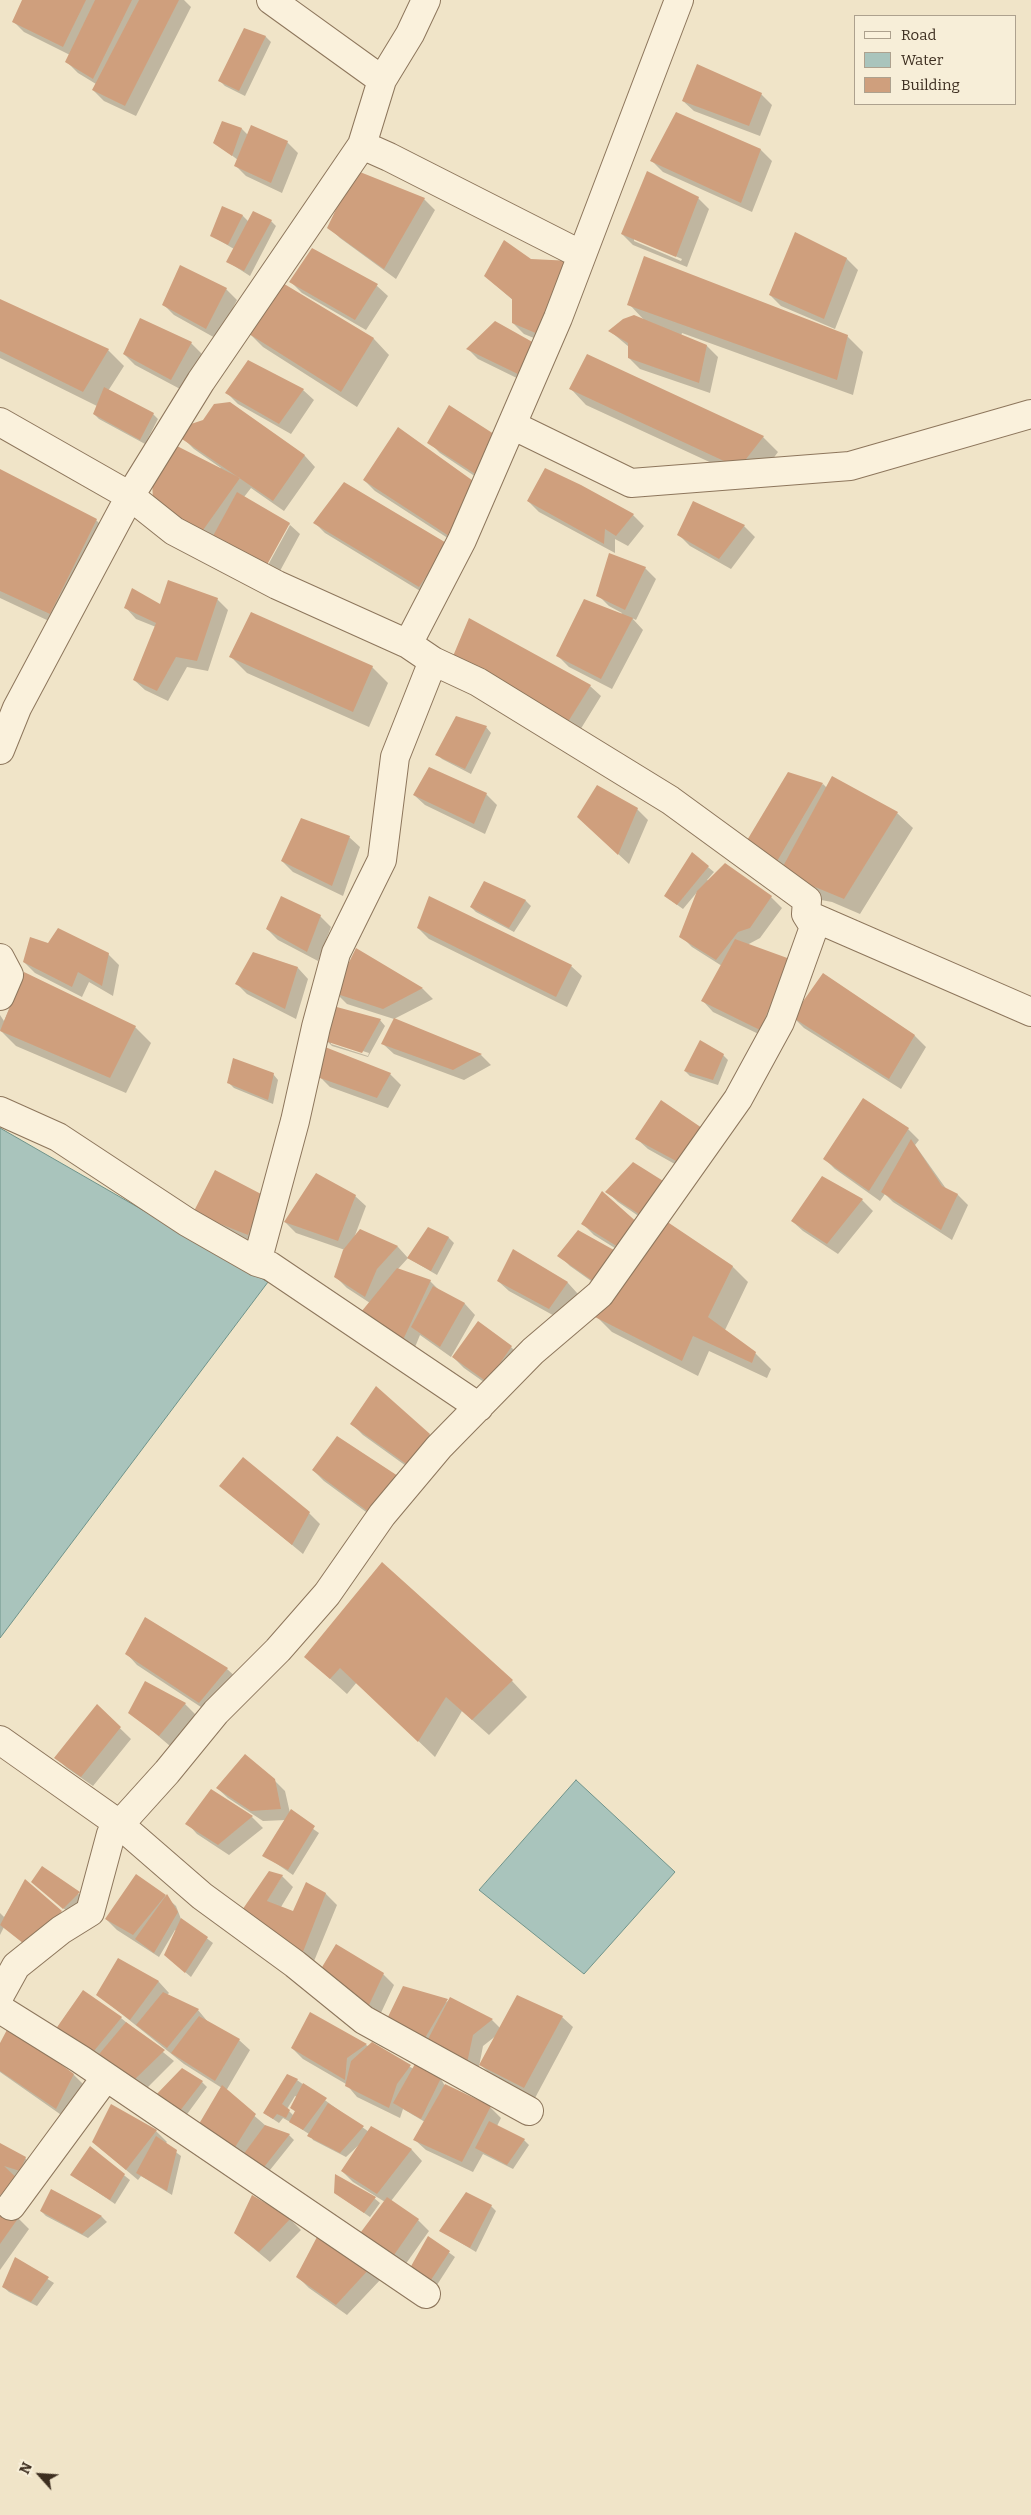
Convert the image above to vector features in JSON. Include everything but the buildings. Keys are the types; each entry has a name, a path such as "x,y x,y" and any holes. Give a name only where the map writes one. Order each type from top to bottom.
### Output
{"street":[{"path":"270,0 382,80"},
{"path":"0,750 17,708 130,496 201,381 362,145 382,80 410,34 426,0"},
{"path":"408,644 462,540 558,318 679,0"},
{"path":"362,145 582,255"},
{"path":"512,425 631,483 850,466 1031,414"},
{"path":"0,422 130,496 174,531 277,585 408,644 433,661 478,682 670,800 807,900 806,914 814,927 780,1022 738,1099 600,1294 534,1351 438,1448 382,1515 327,1594 278,1650 216,1712 167,1772 111,1834 90,1912 61,1930 16,1966 0,1994"},
{"path":"257,1262 295,1121 316,1027 336,952 382,860 395,757 433,661"},
{"path":"806,914 1031,1012"},
{"path":"0,958 9,975 0,996"},
{"path":"0,1111 58,1137 187,1222 257,1262 270,1266 479,1407"},
{"path":"0,1740 119,1824 202,1896 295,1964 364,2020 529,2111"},
{"path":"0,2009 106,2077 426,2294"},
{"path":"11,2206 106,2077"}],"water":[{"path":"0,1128 268,1282 0,1638"},
{"path":"576,1780 675,1872 584,1974 479,1890"}]}
